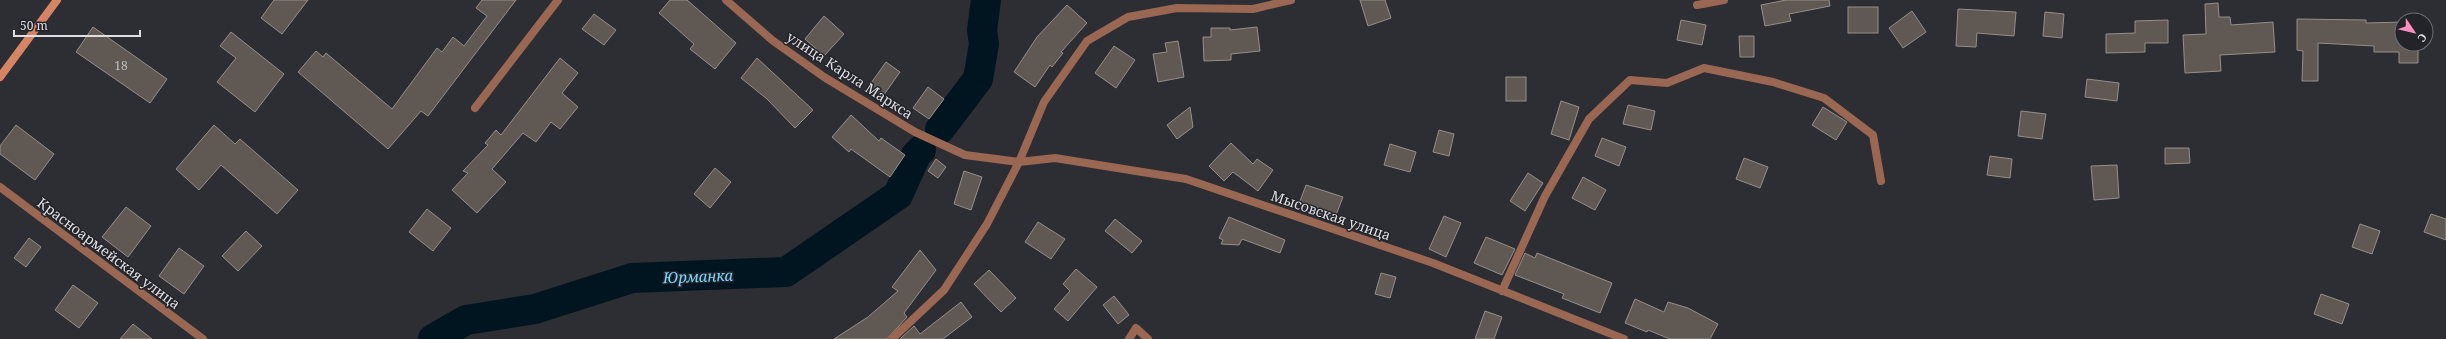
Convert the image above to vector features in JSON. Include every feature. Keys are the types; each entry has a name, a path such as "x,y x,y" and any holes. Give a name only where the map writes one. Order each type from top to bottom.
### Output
{"main road":[{"path":"0,77 57,0"}],"street":[{"path":"475,108 558,0"},
{"name":"улица Карла Маркса","path":"726,0 772,40 824,77 908,128 965,155 1019,162"},
{"path":"892,339 944,290 987,224 1019,162 1044,102 1087,41 1128,17 1177,8 1253,9 1291,0"},
{"path":"1697,4 1724,0"},
{"path":"1502,291 1545,196 1590,119 1630,80 1667,83 1704,68 1773,82 1824,98 1873,134 1881,181"},
{"name":"Мысовская улица","path":"1019,162 1055,158 1186,179 1433,263 1624,339"},
{"name":"Красноармейская улица","path":"0,187 203,339"},
{"path":"1129,339 1136,328 1148,339"}],"building":[{"path":"274,0 308,0 282,34 261,18"},
{"path":"482,0 516,0 428,116 421,111 388,149 298,72 316,51 323,57 326,53 392,109 437,48 442,52 453,37 464,46 487,16 476,8"},
{"path":"670,0 687,0 736,43 715,69 690,49 694,44 659,13"},
{"path":"1360,0 1385,0 1391,18 1368,26"},
{"path":"1786,0 1829,0 1830,6 1789,14 1791,21 1765,26 1761,5"},
{"path":"2218,3 2219,17 2230,17 2231,25 2273,22 2275,52 2220,55 2221,71 2185,73 2183,35 2206,34 2205,4"},
{"path":"1067,5 1087,23 1061,52 1063,53 1052,67 1050,65 1035,87 1014,72 1037,37"},
{"path":"1848,7 1878,7 1878,33 1848,33"},
{"path":"1958,9 2016,12 2014,36 1977,33 1976,47 1956,46"},
{"path":"1912,11 1926,32 1903,48 1889,28"},
{"path":"2045,12 2064,14 2062,38 2043,36"},
{"path":"594,14 616,30 604,45 582,29"},
{"path":"824,16 844,34 824,56 805,39"},
{"path":"2297,19 2366,20 2366,23 2394,22 2394,52 2374,52 2374,46 2318,43 2318,81 2302,81 2303,51 2297,50"},
{"path":"1681,20 1706,25 1702,45 1677,40"},
{"path":"2168,20 2168,43 2145,43 2145,52 2106,53 2106,34 2135,33 2135,21"},
{"path":"93,27 167,79 150,103 76,52"},
{"path":"1257,27 1260,51 1231,54 1231,60 1204,61 1203,37 1211,37 1211,28 1230,28 1230,30"},
{"path":"231,32 284,74 255,112 217,82 236,58 220,46"},
{"path":"1739,36 1754,36 1754,57 1740,57"},
{"path":"1178,41 1184,77 1158,82 1153,54 1167,52 1165,43"},
{"path":"1114,46 1135,60 1116,88 1095,73"},
{"path":"2399,52 2418,52 2418,63 2399,63"},
{"path":"560,58 578,73 562,93 578,107 560,129 551,122 536,142 523,133 492,169 506,182 477,213 452,190 468,173 463,171 488,145 485,143 496,130 501,135"},
{"path":"757,58 813,110 795,128 767,99 741,78"},
{"path":"886,62 900,72 883,96 869,86"},
{"path":"1506,77 1526,77 1526,101 1506,101"},
{"path":"2087,79 2119,83 2117,101 2085,97"},
{"path":"928,87 944,99 929,119 913,108"},
{"path":"1561,101 1579,107 1569,140 1551,134"},
{"path":"1628,105 1655,111 1651,130 1623,124"},
{"path":"1190,107 1193,127 1177,139 1167,125"},
{"path":"1823,107 1847,122 1836,140 1812,125"},
{"path":"2021,111 2046,114 2042,139 2018,136"},
{"path":"851,115 879,141 881,138 905,155 890,177 851,149 849,152 832,137"},
{"path":"16,125 54,154 35,180 0,154 0,146"},
{"path":"214,125 235,144 240,139 298,190 277,214 221,165 199,190 176,169"},
{"path":"1439,130 1454,134 1449,156 1433,152"},
{"path":"1602,138 1626,147 1619,166 1595,156"},
{"path":"1231,143 1253,164 1257,159 1273,170 1258,191 1233,172 1224,181 1209,166"},
{"path":"1390,144 1416,152 1410,172 1384,165"},
{"path":"2165,148 2189,148 2190,163 2165,164"},
{"path":"1990,156 2012,159 2010,178 1987,175"},
{"path":"1744,158 1768,167 1760,188 1736,179"},
{"path":"936,159 946,167 938,178 928,171"},
{"path":"2117,165 2119,198 2094,200 2091,166"},
{"path":"715,168 731,182 710,208 694,194"},
{"path":"964,171 982,177 971,210 954,204"},
{"path":"1528,173 1543,183 1525,211 1510,201"},
{"path":"1583,177 1606,190 1595,210 1572,198"},
{"path":"1306,185 1343,197 1334,220 1299,204"},
{"path":"126,207 151,226 128,257 102,237"},
{"path":"427,209 451,228 433,251 409,232"},
{"path":"2431,214 2446,219 2446,240 2424,232"},
{"path":"1444,216 1461,223 1446,257 1429,249"},
{"path":"1229,217 1285,240 1280,253 1242,239 1239,245 1221,244 1223,240 1219,238"},
{"path":"1115,219 1142,241 1132,253 1105,231"},
{"path":"1038,222 1065,239 1051,259 1025,242"},
{"path":"2360,224 2380,231 2372,254 2352,247"},
{"path":"246,231 262,246 238,271 222,256"},
{"path":"1486,237 1515,249 1502,275 1474,263"},
{"path":"29,238 41,247 26,267 14,258"},
{"path":"179,248 204,266 184,294 159,276"},
{"path":"920,250 936,270 904,313 907,317 887,339 834,339 868,317 898,291 892,287"},
{"path":"1525,253 1535,258 1537,253 1612,283 1600,313 1562,298 1564,294 1515,275"},
{"path":"1076,269 1097,287 1068,321 1054,309 1070,291 1063,284"},
{"path":"989,270 1016,298 1001,312 974,284"},
{"path":"1381,273 1396,277 1390,298 1375,294"},
{"path":"73,285 98,303 79,328 55,310"},
{"path":"2321,294 2349,304 2342,324 2314,314"},
{"path":"1114,296 1129,315 1118,324 1103,305"},
{"path":"1635,299 1664,312 1668,302 1688,308 1718,324 1710,339 1670,339 1625,323"},
{"path":"961,302 972,317 943,339 900,339 914,326 920,334"},
{"path":"1485,311 1502,317 1494,339 1475,339"},
{"path":"133,324 152,339 120,339"}],"waterway":[{"name":"Юрманка","path":"940,129 978,79 984,44 982,30 986,0"},
{"name":"Юрманка","path":"433,339 466,320 535,309 632,278 786,272 898,195 916,155 921,150"}]}
